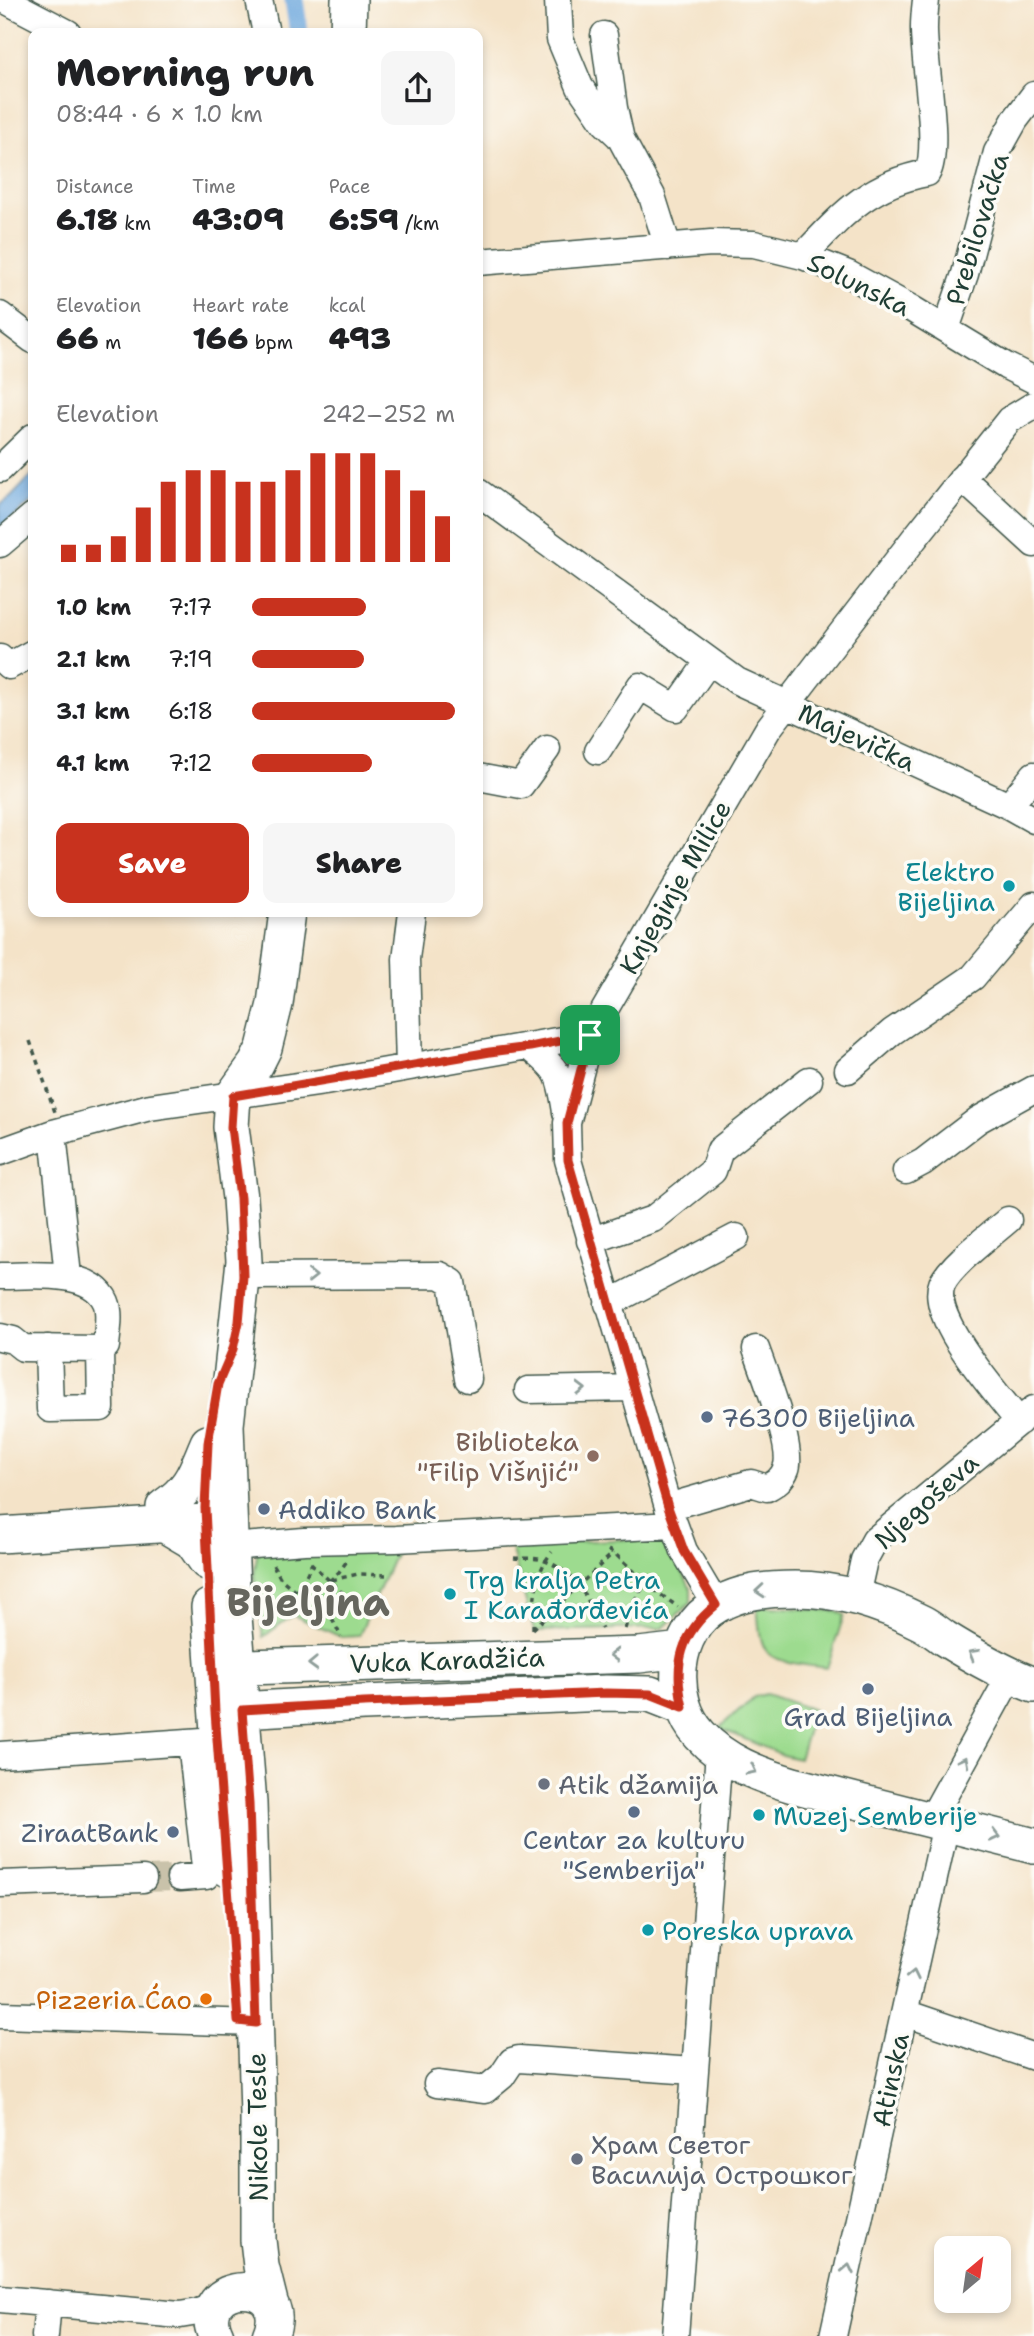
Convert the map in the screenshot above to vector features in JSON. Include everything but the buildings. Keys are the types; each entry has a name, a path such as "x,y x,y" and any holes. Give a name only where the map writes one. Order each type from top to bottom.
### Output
{"main road":[{"path":"348,28 349,0"},
{"path":"222,1527 226,1425 243,1276 240,1198 232,1112 264,1048 275,1004 286,917"},
{"path":"0,1535 164,1516 191,1483 208,1443 218,1384 233,1349"},
{"path":"208,1443 222,1527"},
{"path":"0,1516 164,1516 222,1527"},
{"path":"164,1516 192,1541 222,1527"},
{"name":"Nikole Tesle","path":"219,2317 246,2268 249,1804 216,1726 225,1667 222,1527"},
{"path":"1022,1680 924,1624 877,1602 856,1596 797,1589 747,1592 716,1605 699,1621 682,1650 678,1668 681,1697 700,1736 719,1752 756,1773 793,1785 1034,1846"},
{"name":"Vuka Karadžića","path":"225,1667 639,1655 682,1650"},
{"name":"Vuka Karadžića","path":"216,1726 364,1703 606,1693 681,1697"},
{"name":"Nikole Tesle","path":"247,2022 258,2240 274,2329"},
{"path":"219,2317 257,2292 274,2329"}],"street":[{"path":"5,0 58,28"},
{"path":"259,0 265,28"},
{"path":"558,0 560,39 580,88 605,123 620,137"},
{"path":"803,257 861,200 883,185 927,173 932,165 923,27 926,0"},
{"path":"604,35 620,137 652,196 668,247"},
{"name":"Prebilovačka","path":"946,329 968,261 997,152 1015,120 1034,95"},
{"name":"Solunska","path":"483,262 711,243 754,244 803,257 848,274 1034,380"},
{"path":"0,315 28,336"},
{"path":"1006,366 1011,379 1013,400 1009,420"},
{"path":"1009,420 1034,405"},
{"name":"Knjeginje Milice","path":"716,1605 684,1551 671,1516 568,1160 567,1123 590,1035 761,740 1009,420"},
{"path":"0,469 28,442"},
{"path":"962,478 1034,544"},
{"name":"Majevička","path":"483,496 737,681 1034,820"},
{"path":"0,544 28,520"},
{"path":"0,658 9,666 28,656"},
{"path":"598,751 640,686 676,708 709,661"},
{"path":"483,778 522,785 547,748"},
{"path":"1009,806 1034,775"},
{"path":"848,1070 892,1032 973,977 1034,905"},
{"path":"409,1067 406,959 411,917"},
{"path":"0,1152 57,1132 141,1108 232,1112 295,1087 590,1035"},
{"path":"530,1047 558,1072 567,1123"},
{"path":"264,1048 278,1075 295,1087"},
{"path":"590,1241 653,1219 713,1171 720,1150 809,1080"},
{"path":"906,1171 923,1162 978,1120 1034,1089"},
{"path":"57,1132 68,1276"},
{"name":"Njegoševa","path":"856,1596 864,1560 875,1540 1027,1416 950,1330 941,1303 941,1289 949,1272 1008,1220"},
{"path":"608,1304 736,1237"},
{"path":"243,1276 440,1275 452,1282 468,1379"},
{"path":"0,1276 68,1276 90,1286 106,1302 108,1309 106,1346 100,1349 23,1348 13,1340 0,1337"},
{"path":"48,1348 50,1409 101,1408 100,1349"},
{"path":"222,1527 308,1552 357,1540 570,1530 671,1516 751,1483 767,1488 780,1480 788,1467 774,1398 756,1349"},
{"path":"528,1390 633,1388"},
{"name":"Atinska","path":"833,2336 905,2013 939,1822 1022,1680"},
{"path":"0,1755 216,1726 206,1876 180,1878"},
{"path":"675,2336 719,1752"},
{"path":"0,1884 143,1879"},
{"path":"905,2013 1034,2057"},
{"path":"0,2015 247,2022"},
{"path":"437,2084 485,2090 502,2076 512,2061 519,2059 694,2071"},
{"path":"0,2299 180,2315 198,2312 219,2317"},
{"path":"45,2336 48,2304"}],"path":[{"path":"30,1041 57,1132"},
{"path":"222,1527 302,1596"},
{"path":"570,1530 612,1553 682,1610"},
{"path":"293,1615 330,1581 349,1558 357,1540"},
{"path":"308,1552 330,1581 369,1614"},
{"path":"303,1606 302,1584 308,1552"},
{"path":"544,1561 535,1591 533,1629 612,1553"},
{"path":"514,1558 544,1561 562,1569 588,1598 601,1629"},
{"path":"330,1581 358,1574 386,1575"},
{"path":"625,1629 632,1604 646,1583"},
{"path":"314,1595 334,1620 341,1637"}],"green space":[{"path":"667,1538 691,1590 691,1602 663,1628 534,1631 510,1544"},
{"path":"398,1547 359,1636 341,1637 293,1615 263,1637 254,1575 258,1549"},
{"path":"757,1606 836,1611 844,1615 827,1668 788,1662 769,1654 761,1638"},
{"path":"766,1694 814,1710 799,1759 782,1755 719,1728 754,1697"}],"water":[{"path":"28,479 28,504 0,529 0,505"}],"waterway":[{"path":"294,0 298,28"}],"tunnel":[{"path":"143,1879 180,1878"}],"place":[{"name":"Elektro Bijeljina","path":"1009,886"},
{"name":"76300 Bijeljina","path":"707,1417"},
{"name":"Biblioteka \"Filip Višnjić\"","path":"593,1456"},
{"name":"Addiko Bank","path":"264,1509"},
{"name":"Trg kralja Petra I Karađorđevića","path":"450,1594"},
{"name":"Grad Bijeljina","path":"868,1689"},
{"name":"Atik džamija","path":"544,1784"},
{"name":"Centar za kulturu \"Semberija\"","path":"634,1812"},
{"name":"Muzej Semberije","path":"759,1815"},
{"name":"ZiraatBank","path":"173,1832"},
{"name":"Poreska uprava","path":"648,1930"},
{"name":"Pizzeria Ćao","path":"206,1999"},
{"name":"Храм Светог Василија Острошког","path":"577,2159"}],"district":[{"name":"Bijeljina","path":"308,1602"}],"route":[{"path":"590,1035 567,1123 568,1160 668,1507 684,1551 716,1605 699,1621 682,1650 678,1687 683,1707 650,1694 606,1693 242,1710 249,1804 256,2023 238,2021 215,1712 205,1508 208,1443 218,1384 233,1349 239,1322 243,1276 240,1198 231,1127 233,1096 590,1035"}]}
